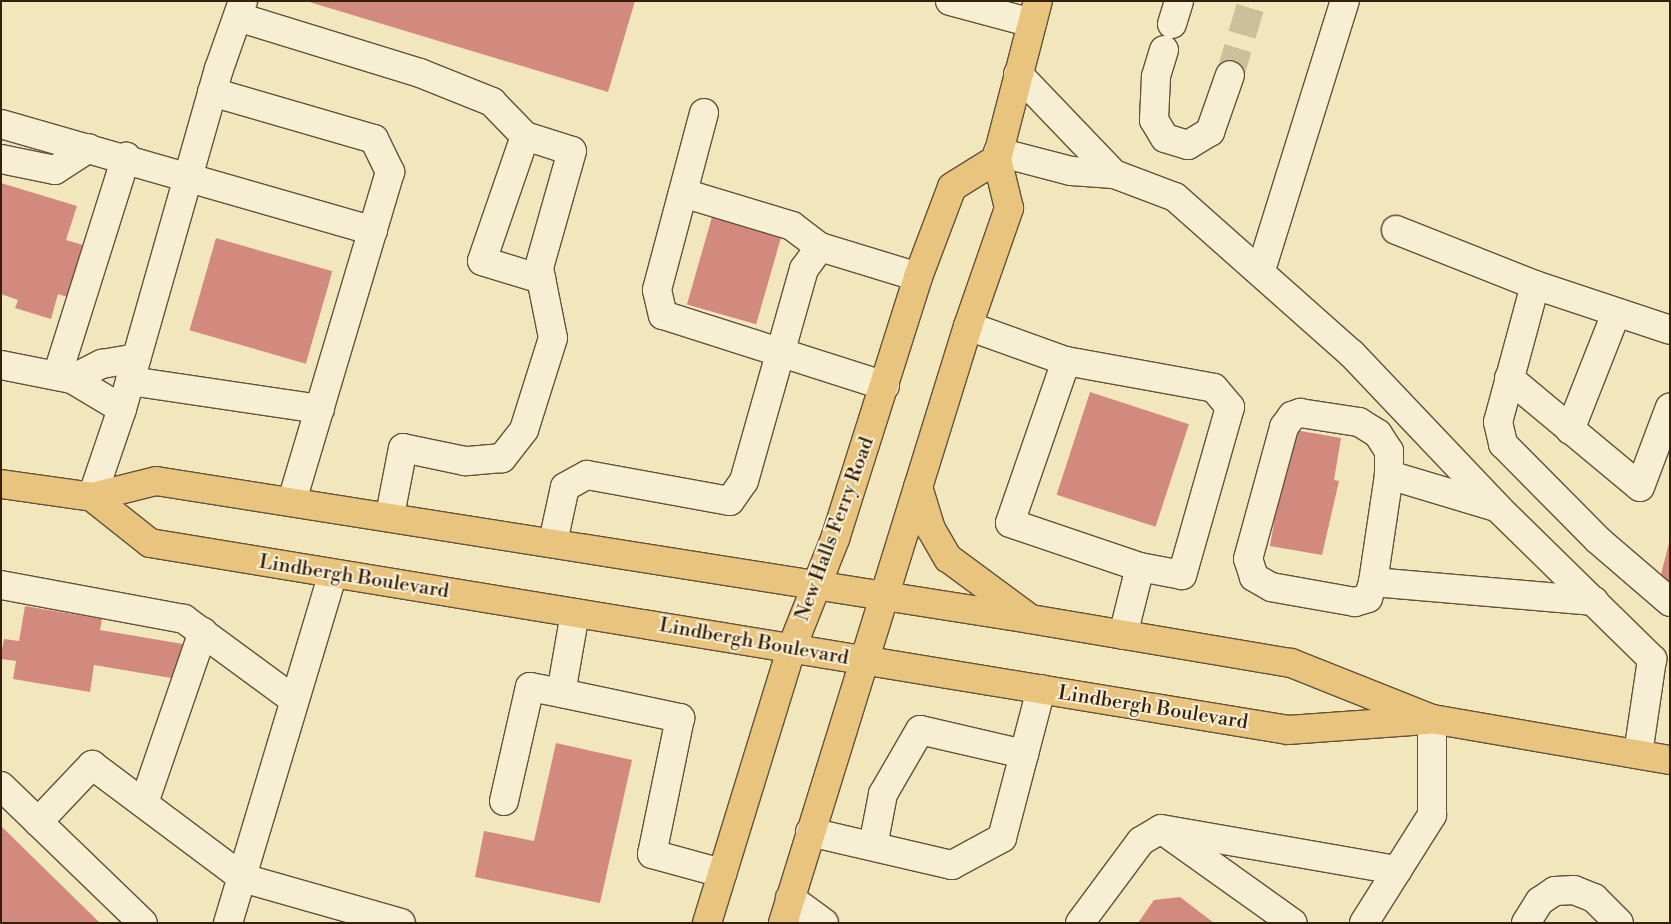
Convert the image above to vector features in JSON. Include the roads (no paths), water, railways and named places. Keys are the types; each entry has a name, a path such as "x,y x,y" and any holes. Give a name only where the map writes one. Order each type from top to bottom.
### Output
{"main road":[{"path":"786,910 968,326 1009,208 998,156 1035,12"},
{"name":"New Halls Ferry Road","path":"707,923 792,647 815,588 885,386 918,277 952,187 998,156"},
{"path":"1,484 92,497 156,481 390,515 815,588 883,597"},
{"path":"918,487 931,529 948,558 978,584 1030,619"},
{"name":"Lindbergh Boulevard","path":"92,497 150,543 333,574 792,647 1288,730 1432,719"},
{"name":"Lindbergh Boulevard","path":"883,597 1030,619 1291,663 1432,719 1670,760"}],"street":[{"path":"950,1 1035,12"},
{"path":"1261,270 1346,1"},
{"path":"92,497 122,409 212,92 241,9 420,73 492,102 525,136 572,151 539,268 553,338 524,430 502,458 465,461 403,448 390,515"},
{"path":"1164,50 1156,77 1154,120 1164,138 1188,145 1210,132 1230,75"},
{"path":"1018,74 1114,174"},
{"path":"212,92 374,140 390,172 292,500"},
{"path":"704,113 657,290 663,315 781,351 885,386"},
{"path":"1,124 126,157 373,231"},
{"path":"525,136 482,261 541,280"},
{"path":"1,159 55,170 89,148"},
{"path":"998,156 1071,171 1114,174 1175,197 1261,270 1352,354 1498,508 1594,600 1661,656 1638,754"},
{"path":"64,377 126,157"},
{"path":"683,193 792,226 820,248 918,277"},
{"path":"1396,230 1535,284 1670,330"},
{"path":"553,542 565,487 587,475 730,501 744,482 804,269 820,248"},
{"path":"1535,284 1498,422 1503,444 1598,540 1670,602"},
{"path":"1570,430 1616,313"},
{"path":"968,326 1066,360 1214,388 1230,407 1182,575 1140,567 1010,523 1066,360"},
{"path":"64,377 102,364 320,409"},
{"path":"1,365 64,377 122,409"},
{"path":"1509,378 1640,487 1670,407"},
{"path":"1300,413 1360,422 1378,434 1389,451 1389,475 1373,582 1368,598 1355,602 1271,587 1254,577 1248,559 1284,427 1292,416 1300,413"},
{"path":"1389,475 1498,508"},
{"path":"1124,635 1140,567"},
{"path":"228,923 243,878 293,698 333,574"},
{"path":"1373,582 1594,600"},
{"path":"1,585 184,619 293,698"},
{"path":"561,693 575,613"},
{"path":"144,803 203,632"},
{"path":"504,801 530,687 680,718 652,854 722,873"},
{"path":"810,832 952,864 1002,838 1041,689"},
{"path":"1364,923 1432,815 1432,719"},
{"path":"873,846 883,794 920,730 1024,754"},
{"path":"38,822 92,764 243,878 400,923"},
{"path":"1,786 143,923"},
{"path":"1080,923 1141,841 1161,829 1397,870"},
{"path":"1161,829 1293,923"},
{"path":"1526,923 1540,901 1555,891 1574,890 1594,898 1620,923"},
{"path":"786,910 824,923"}],"tunnel":[{"path":"1230,75 1252,1"}]}
